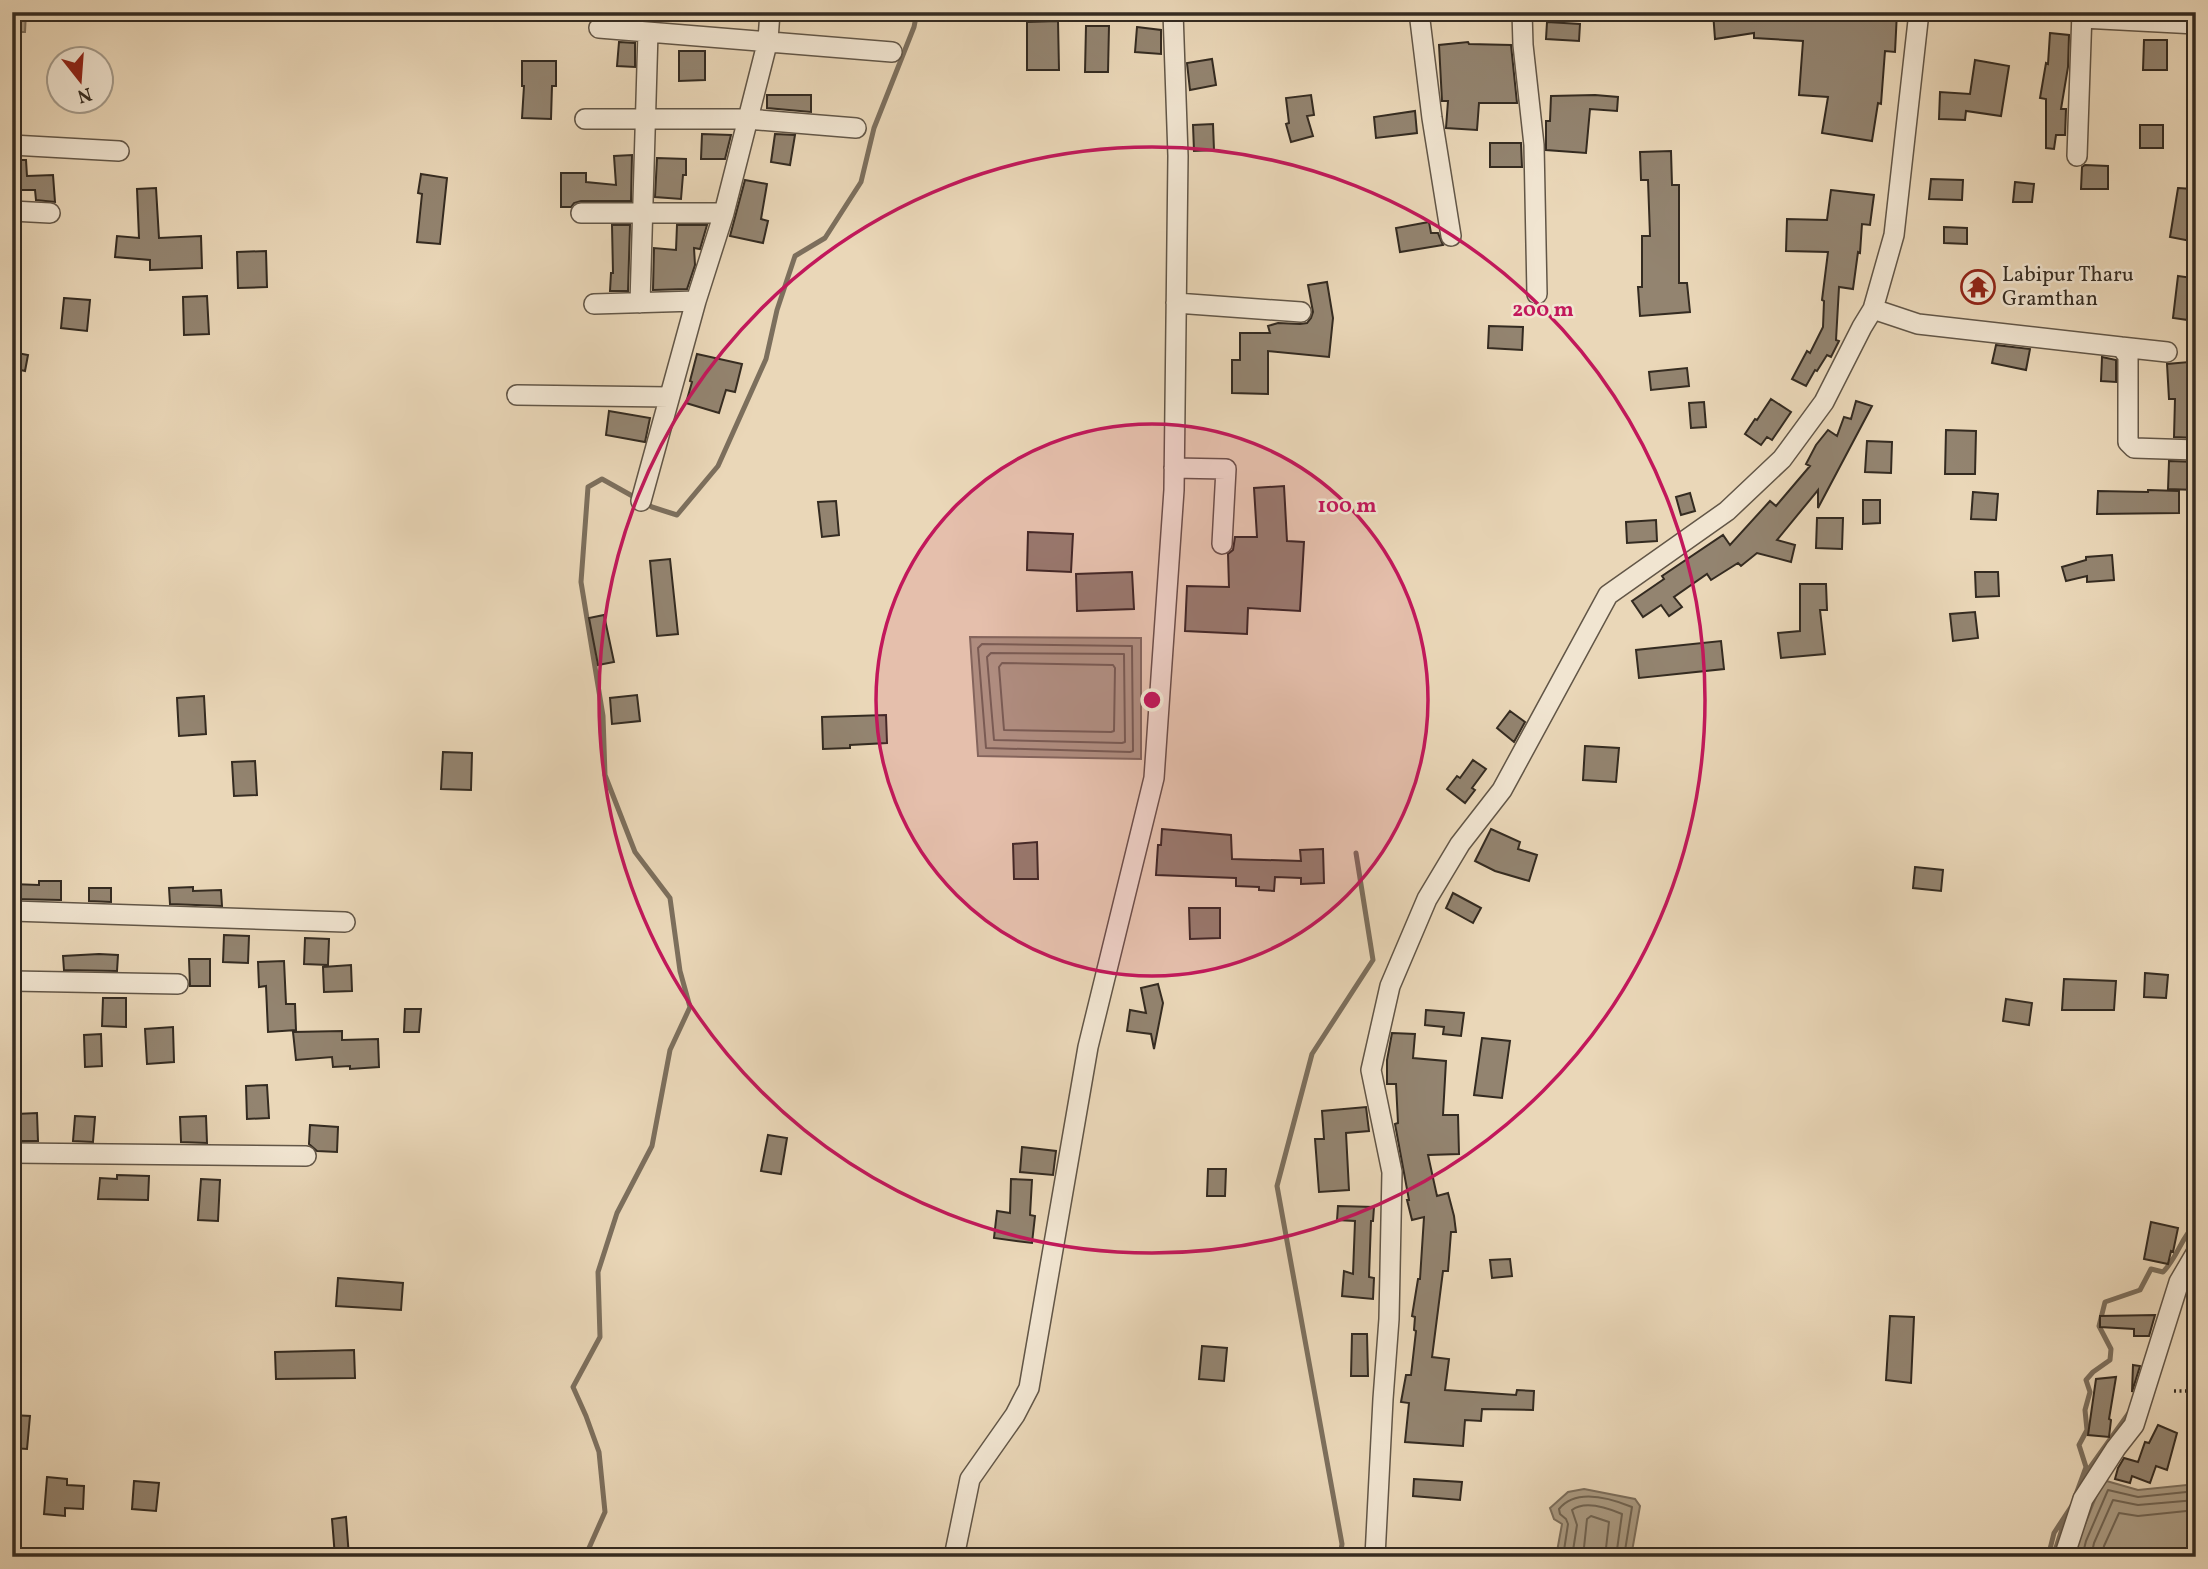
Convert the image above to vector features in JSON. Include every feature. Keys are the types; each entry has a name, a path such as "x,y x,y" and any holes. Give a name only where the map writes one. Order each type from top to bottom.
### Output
{"street":[{"path":"640,501 696,301 724,213 768,40 770,12"},
{"path":"954,1557 970,1479 1015,1415 1029,1388 1088,1047 1154,778 1173,610 1178,156 1173,12"},
{"path":"1419,12 1432,118 1451,236"},
{"path":"1522,12 1534,145 1537,294"},
{"path":"1375,1557 1389,1320 1392,1172 1371,1070 1390,986 1427,900 1460,844 1502,790 1608,595 1727,511 1782,459 1824,402 1873,309 1894,235 1919,12"},
{"path":"2077,156 2082,15 2196,24"},
{"path":"599,28 892,52"},
{"path":"640,303 648,32"},
{"path":"585,119 747,119 856,128"},
{"path":"12,145 119,151"},
{"path":"12,211 50,213"},
{"path":"581,213 724,213"},
{"path":"594,304 696,301"},
{"path":"1176,303 1301,312"},
{"path":"1873,309 1918,324 2167,352"},
{"path":"2121,347 2128,356 2128,442 2134,448 2196,450"},
{"path":"517,395 669,397"},
{"path":"1174,468 1226,469 1222,544"},
{"path":"12,911 345,922"},
{"path":"12,981 178,984"},
{"path":"12,1153 306,1156"},
{"path":"2064,1557 2083,1499 2134,1425 2179,1282 2196,1253"}],"path":[{"path":"2174,1391 2196,1391"}],"water":[{"path":"12,12 26,12 25,32 12,32"},
{"path":"970,637 1141,638 1141,759 978,756"},
{"path":"2103,1480 2138,1490 2196,1484 2196,1557 2075,1557 2079,1539"},
{"path":"1584,1489 1635,1499 1640,1506 1631,1557 1556,1557 1562,1524 1554,1519 1550,1508 1568,1492"}],"building":[{"path":"1713,12 1897,12 1895,52 1885,51 1881,104 1878,103 1872,141 1822,133 1828,97 1799,95 1803,41 1754,38 1754,33 1715,39"},
{"path":"1058,21 1059,70 1027,70 1027,22"},
{"path":"1547,22 1580,24 1579,41 1546,39"},
{"path":"1086,26 1109,26 1108,72 1085,72"},
{"path":"1137,27 1161,30 1161,54 1135,52"},
{"path":"2050,33 2069,35 2068,67 2061,109 2066,109 2065,135 2056,135 2054,149 2046,148 2046,99 2040,98 2046,63 2048,64"},
{"path":"2144,40 2167,40 2167,70 2143,70"},
{"path":"619,42 635,43 635,67 617,66"},
{"path":"1468,42 1511,45 1517,103 1479,103 1477,130 1446,128 1448,101 1442,101 1439,45"},
{"path":"679,51 705,51 705,80 679,81"},
{"path":"1212,59 1216,85 1190,90 1187,63"},
{"path":"1975,60 2009,66 2001,116 1966,111 1965,120 1939,119 1940,92 1970,94"},
{"path":"522,61 556,61 556,86 552,86 551,119 522,118"},
{"path":"767,95 811,95 811,112 767,108"},
{"path":"1311,95 1314,115 1307,116 1313,136 1291,142 1286,124 1289,123 1286,98"},
{"path":"1551,96 1618,97 1617,111 1590,109 1586,153 1546,150 1546,121 1550,121"},
{"path":"1415,111 1417,133 1376,138 1374,117"},
{"path":"1213,124 1214,150 1194,151 1193,125"},
{"path":"2140,125 2163,125 2163,148 2140,148"},
{"path":"702,134 731,135 725,159 701,159"},
{"path":"775,134 795,135 790,165 771,162"},
{"path":"1490,143 1521,143 1522,167 1490,167"},
{"path":"1671,151 1672,185 1679,185 1679,283 1687,283 1690,312 1640,316 1638,287 1642,287 1642,236 1650,236 1648,180 1641,180 1640,152"},
{"path":"632,155 631,201 581,201 571,207 561,207 561,173 586,173 586,182 616,185 614,156"},
{"path":"657,158 686,159 681,199 655,197"},
{"path":"12,160 26,160 27,176 53,175 55,202 36,200 35,190 12,190"},
{"path":"2108,166 2108,189 2081,189 2082,167"},
{"path":"421,174 447,178 440,244 417,242 422,194 418,193"},
{"path":"1931,179 1963,180 1962,200 1929,199"},
{"path":"745,180 767,184 761,219 768,221 763,243 730,236"},
{"path":"2015,182 2034,184 2032,202 2013,202"},
{"path":"156,188 159,238 201,236 202,268 150,270 150,260 115,257 117,236 139,238 137,189"},
{"path":"2178,188 2192,189 2190,215 2196,216 2196,242 2170,237"},
{"path":"1831,190 1874,195 1870,225 1862,224 1853,289 1839,287 1836,340 1839,341 1831,357 1827,355 1806,386 1792,379 1807,351 1810,353 1823,327 1822,300 1828,252 1786,251 1787,219 1827,220"},
{"path":"1429,222 1431,233 1438,233 1443,245 1400,252 1396,228"},
{"path":"612,225 630,225 628,291 610,291 613,273"},
{"path":"677,225 707,225 700,249 694,248 695,265 687,289 653,290 654,248 676,250"},
{"path":"1944,227 1967,228 1967,244 1944,243"},
{"path":"266,251 267,287 238,288 237,252"},
{"path":"2178,276 2193,278 2188,320 2173,318"},
{"path":"1327,282 1333,318 1329,357 1268,351 1268,394 1232,393 1232,360 1240,360 1240,333 1270,333 1268,326 1278,323 1307,323 1313,312 1308,285"},
{"path":"207,296 209,334 184,335 183,297"},
{"path":"64,298 90,300 87,331 61,328"},
{"path":"1489,326 1523,327 1522,350 1488,348"},
{"path":"1996,345 2030,349 2026,370 1992,363"},
{"path":"12,352 28,355 25,371 12,368"},
{"path":"697,354 742,364 735,392 726,390 719,413 686,403"},
{"path":"2102,357 2116,360 2116,382 2101,381"},
{"path":"2189,362 2193,414 2196,414 2196,438 2174,437 2175,399 2169,399 2167,364"},
{"path":"1687,368 1689,386 1651,390 1649,372"},
{"path":"1771,399 1791,412 1772,440 1767,437 1761,445 1745,434"},
{"path":"1856,401 1872,406 1818,508 1818,490 1777,540 1795,545 1791,562 1757,553 1741,566 1738,563 1711,580 1707,574 1674,597 1682,607 1669,616 1661,605 1643,617 1632,601 1664,579 1662,576 1723,535 1730,545 1770,501 1776,506 1810,466 1806,464 1828,430 1837,436 1844,417 1851,419"},
{"path":"1704,402 1706,427 1691,428 1689,403"},
{"path":"609,411 650,418 645,442 606,435"},
{"path":"1946,430 1976,431 1975,474 1945,474"},
{"path":"1867,441 1892,442 1891,473 1865,472"},
{"path":"2169,461 2196,462 2196,490 2168,489"},
{"path":"1284,486 1287,541 1304,542 1300,611 1248,608 1247,634 1185,631 1187,586 1229,587 1228,554 1233,550 1235,537 1257,537 1254,488"},
{"path":"2098,491 2179,491 2179,513 2097,514"},
{"path":"1973,492 1998,494 1996,520 1971,519"},
{"path":"1690,493 1695,511 1681,515 1676,497"},
{"path":"1863,500 1880,500 1880,523 1863,524"},
{"path":"836,501 839,535 822,537 818,502"},
{"path":"1817,518 1843,518 1842,549 1816,548"},
{"path":"1656,520 1657,541 1627,543 1626,522"},
{"path":"1028,532 1073,534 1071,572 1027,570"},
{"path":"2112,555 2114,580 2087,582 2087,576 2066,581 2062,567 2086,560 2086,557"},
{"path":"670,559 678,634 657,636 650,561"},
{"path":"1132,572 1134,609 1077,611 1076,574"},
{"path":"1975,572 1998,572 1999,596 1976,597"},
{"path":"1800,584 1826,584 1827,610 1820,610 1825,654 1781,658 1778,633 1800,631"},
{"path":"1975,612 1978,638 1953,641 1950,614"},
{"path":"604,615 614,662 598,665 589,618"},
{"path":"1721,641 1724,669 1639,678 1636,650"},
{"path":"637,695 640,721 612,724 610,698"},
{"path":"204,696 206,734 179,736 177,698"},
{"path":"1510,711 1525,722 1514,742 1497,728"},
{"path":"886,715 887,743 823,749 822,717"},
{"path":"1585,746 1619,748 1616,782 1583,780"},
{"path":"443,752 472,753 471,790 441,789"},
{"path":"1473,760 1486,769 1465,803 1447,789 1457,776 1460,778"},
{"path":"255,761 257,795 234,796 232,762"},
{"path":"1162,829 1231,835 1232,859 1301,861 1300,850 1323,849 1324,883 1301,884 1301,878 1275,877 1274,891 1236,886 1236,878 1156,875"},
{"path":"1491,829 1520,842 1518,849 1537,855 1529,881 1495,871 1475,861"},
{"path":"1037,842 1038,879 1014,879 1013,844"},
{"path":"1915,867 1943,870 1941,891 1913,888"},
{"path":"39,881 61,881 61,900 12,899 12,884 39,885"},
{"path":"193,887 193,891 221,890 222,906 170,904 169,888"},
{"path":"89,888 111,888 111,902 89,901"},
{"path":"1453,893 1481,908 1473,923 1446,908"},
{"path":"1189,908 1220,908 1220,938 1190,939"},
{"path":"224,935 249,936 248,963 223,962"},
{"path":"305,938 329,939 328,965 304,964"},
{"path":"118,955 117,971 64,970 63,956"},
{"path":"189,959 210,959 210,986 190,986"},
{"path":"284,961 286,1004 295,1004 296,1030 268,1032 266,986 259,987 258,962"},
{"path":"351,965 352,991 324,992 323,967"},
{"path":"2145,973 2168,975 2166,998 2144,997"},
{"path":"2064,979 2116,981 2114,1010 2062,1010"},
{"path":"1158,984 1163,1003 1154,1049 1151,1034 1127,1031 1130,1010 1146,1013 1141,988"},
{"path":"103,998 126,998 126,1027 102,1026"},
{"path":"2006,999 2032,1003 2029,1025 2003,1021"},
{"path":"405,1009 421,1009 419,1032 404,1032"},
{"path":"1426,1010 1464,1013 1461,1036 1443,1034 1444,1027 1425,1025"},
{"path":"173,1027 174,1062 147,1064 145,1029"},
{"path":"342,1031 342,1040 378,1039 379,1067 333,1067 332,1057 296,1060 293,1032"},
{"path":"1392,1033 1415,1034 1413,1058 1446,1061 1443,1115 1458,1115 1459,1154 1428,1155 1437,1196 1448,1193 1456,1232 1451,1232 1448,1271 1443,1271 1432,1357 1449,1359 1445,1390 1516,1395 1517,1390 1534,1391 1533,1410 1482,1409 1481,1421 1465,1420 1463,1446 1405,1442 1409,1403 1401,1402 1406,1375 1411,1375 1416,1331 1415,1317 1412,1316 1420,1279 1424,1217 1412,1220 1407,1200 1395,1124 1398,1123 1396,1084 1387,1084 1387,1060"},
{"path":"101,1034 102,1066 85,1067 84,1035"},
{"path":"1482,1038 1510,1041 1502,1098 1474,1095"},
{"path":"267,1085 269,1118 247,1119 246,1086"},
{"path":"1366,1107 1369,1131 1346,1133 1349,1190 1319,1192 1315,1139 1324,1139 1322,1111"},
{"path":"37,1113 38,1141 17,1141 16,1114"},
{"path":"75,1116 95,1117 93,1142 73,1141"},
{"path":"206,1116 207,1143 181,1142 180,1117"},
{"path":"310,1125 338,1127 337,1152 317,1151 309,1144"},
{"path":"768,1135 787,1138 781,1174 761,1171"},
{"path":"1022,1147 1056,1151 1053,1175 1020,1172"},
{"path":"1208,1169 1226,1169 1225,1196 1207,1196"},
{"path":"117,1175 149,1176 148,1200 98,1199 100,1178 117,1179"},
{"path":"201,1179 220,1180 218,1221 198,1220"},
{"path":"1011,1179 1032,1180 1030,1215 1035,1216 1032,1243 994,1238 997,1211 1010,1213"},
{"path":"1338,1206 1374,1207 1369,1277 1374,1278 1373,1299 1342,1296 1344,1271 1353,1274 1355,1221 1337,1220"},
{"path":"2151,1222 2178,1228 2168,1264 2144,1259"},
{"path":"1510,1259 1512,1276 1492,1278 1490,1260"},
{"path":"338,1278 403,1283 401,1310 336,1306"},
{"path":"2155,1315 2149,1336 2134,1336 2134,1329 2100,1327 2100,1316"},
{"path":"1890,1316 1914,1317 1911,1383 1886,1380"},
{"path":"1352,1334 1367,1334 1368,1376 1351,1376"},
{"path":"1202,1346 1227,1348 1224,1381 1199,1379"},
{"path":"354,1350 355,1378 276,1379 275,1352"},
{"path":"2133,1365 2140,1366 2132,1392"},
{"path":"2116,1377 2109,1437 2088,1435 2096,1379"},
{"path":"12,1415 30,1416 27,1449 12,1448"},
{"path":"2158,1425 2177,1433 2167,1470 2156,1466 2150,1483 2132,1476 2130,1483 2115,1479 2124,1458 2138,1462 2145,1442 2149,1443"},
{"path":"47,1477 67,1479 67,1485 84,1486 83,1509 65,1508 65,1516 44,1514"},
{"path":"1414,1479 1462,1482 1460,1500 1413,1496"},
{"path":"134,1481 159,1483 156,1511 132,1509"},
{"path":"346,1517 349,1557 335,1557 332,1519"}],"waterway":[{"path":"585,1557 605,1512 599,1452 573,1387 600,1337 598,1272 617,1213 652,1146 670,1050 690,1007 680,971 670,898 635,852 605,775 603,716 581,582 588,487 602,479 652,507 677,515 718,466 766,359 777,310 795,256 825,238 861,182 874,128 914,27 917,12"},
{"path":"1340,1557 1342,1544 1277,1186 1312,1054 1373,960 1356,853"},
{"path":"2075,1497 2086,1467 2079,1445 2087,1430 2085,1410 2090,1392 2086,1380 2110,1360 2111,1349 2099,1326 2105,1302 2140,1290 2151,1269 2163,1272 2196,1224"},
{"path":"2086,1473 2131,1410"},
{"path":"2048,1557 2054,1533 2071,1507"},
{"path":"2053,1557 2065,1520"}],"place":[{"name":"Labipur Tharu Gramthan","path":"1978,287"}]}
